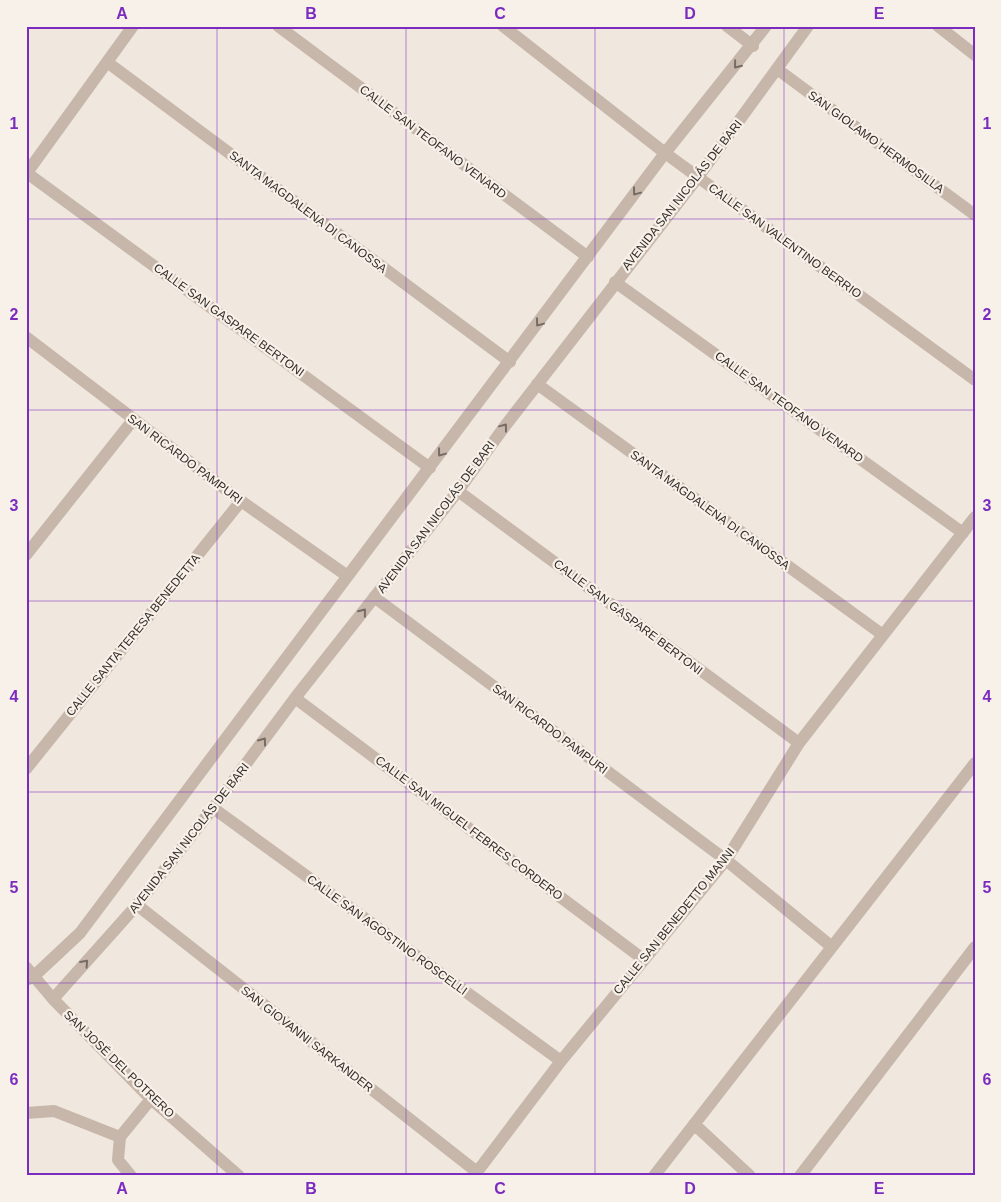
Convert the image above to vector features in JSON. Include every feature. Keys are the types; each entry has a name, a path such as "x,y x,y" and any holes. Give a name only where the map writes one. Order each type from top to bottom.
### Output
{"street":[{"path":"27,173 133,26"},
{"name":"CALLE SAN TEOFANO VENARD","path":"278,26 588,257"},
{"name":"CALLE SAN VALENTINO BERRIO","path":"503,26 665,153 975,380"},
{"path":"727,26 753,46"},
{"path":"29,975 80,933 665,153 753,46 766,26"},
{"name":"AVENIDA SAN NICOLÁS DE BARI","path":"53,999 137,905 213,808 295,698 458,491 537,384 698,177 808,26"},
{"path":"938,26 975,55"},
{"name":"SANTA MAGDALENA DI CANOSSA","path":"107,62 510,362"},
{"name":"SAN GIOLAMO HERMOSILLA","path":"777,70 975,215"},
{"name":"CALLE SAN GASPARE BERTONI","path":"27,173 430,468"},
{"name":"CALLE SAN TEOFANO VENARD","path":"615,282 963,532"},
{"name":"SAN RICARDO PAMPURI","path":"26,338 241,501 346,576"},
{"name":"SANTA MAGDALENA DI CANOSSA","path":"537,384 883,635"},
{"path":"26,555 133,420"},
{"name":"CALLE SAN GASPARE BERTONI","path":"458,491 799,743"},
{"name":"CALLE SANTA TERESA BENEDETTA","path":"26,769 241,501"},
{"name":"CALLE SAN BENEDETTO MANNI","path":"476,1174 561,1061 726,860 799,743 975,517"},
{"name":"SAN RICARDO PAMPURI","path":"374,597 726,860 832,947"},
{"name":"CALLE SAN MIGUEL FEBRES CORDERO","path":"295,698 643,959"},
{"path":"654,1176 975,763"},
{"name":"CALLE SAN AGOSTINO ROSCELLI","path":"213,808 561,1061"},
{"name":"SAN GIOVANNI SARKANDER","path":"137,905 476,1174"},
{"path":"800,1176 975,947"},
{"name":"SAN JOSÉ DEL POTRERO","path":"29,975 151,1099 239,1176"},
{"path":"131,1176 118,1160 120,1137 151,1099"},
{"path":"26,1113 54,1111 120,1137"},
{"path":"694,1124 750,1176"}]}
